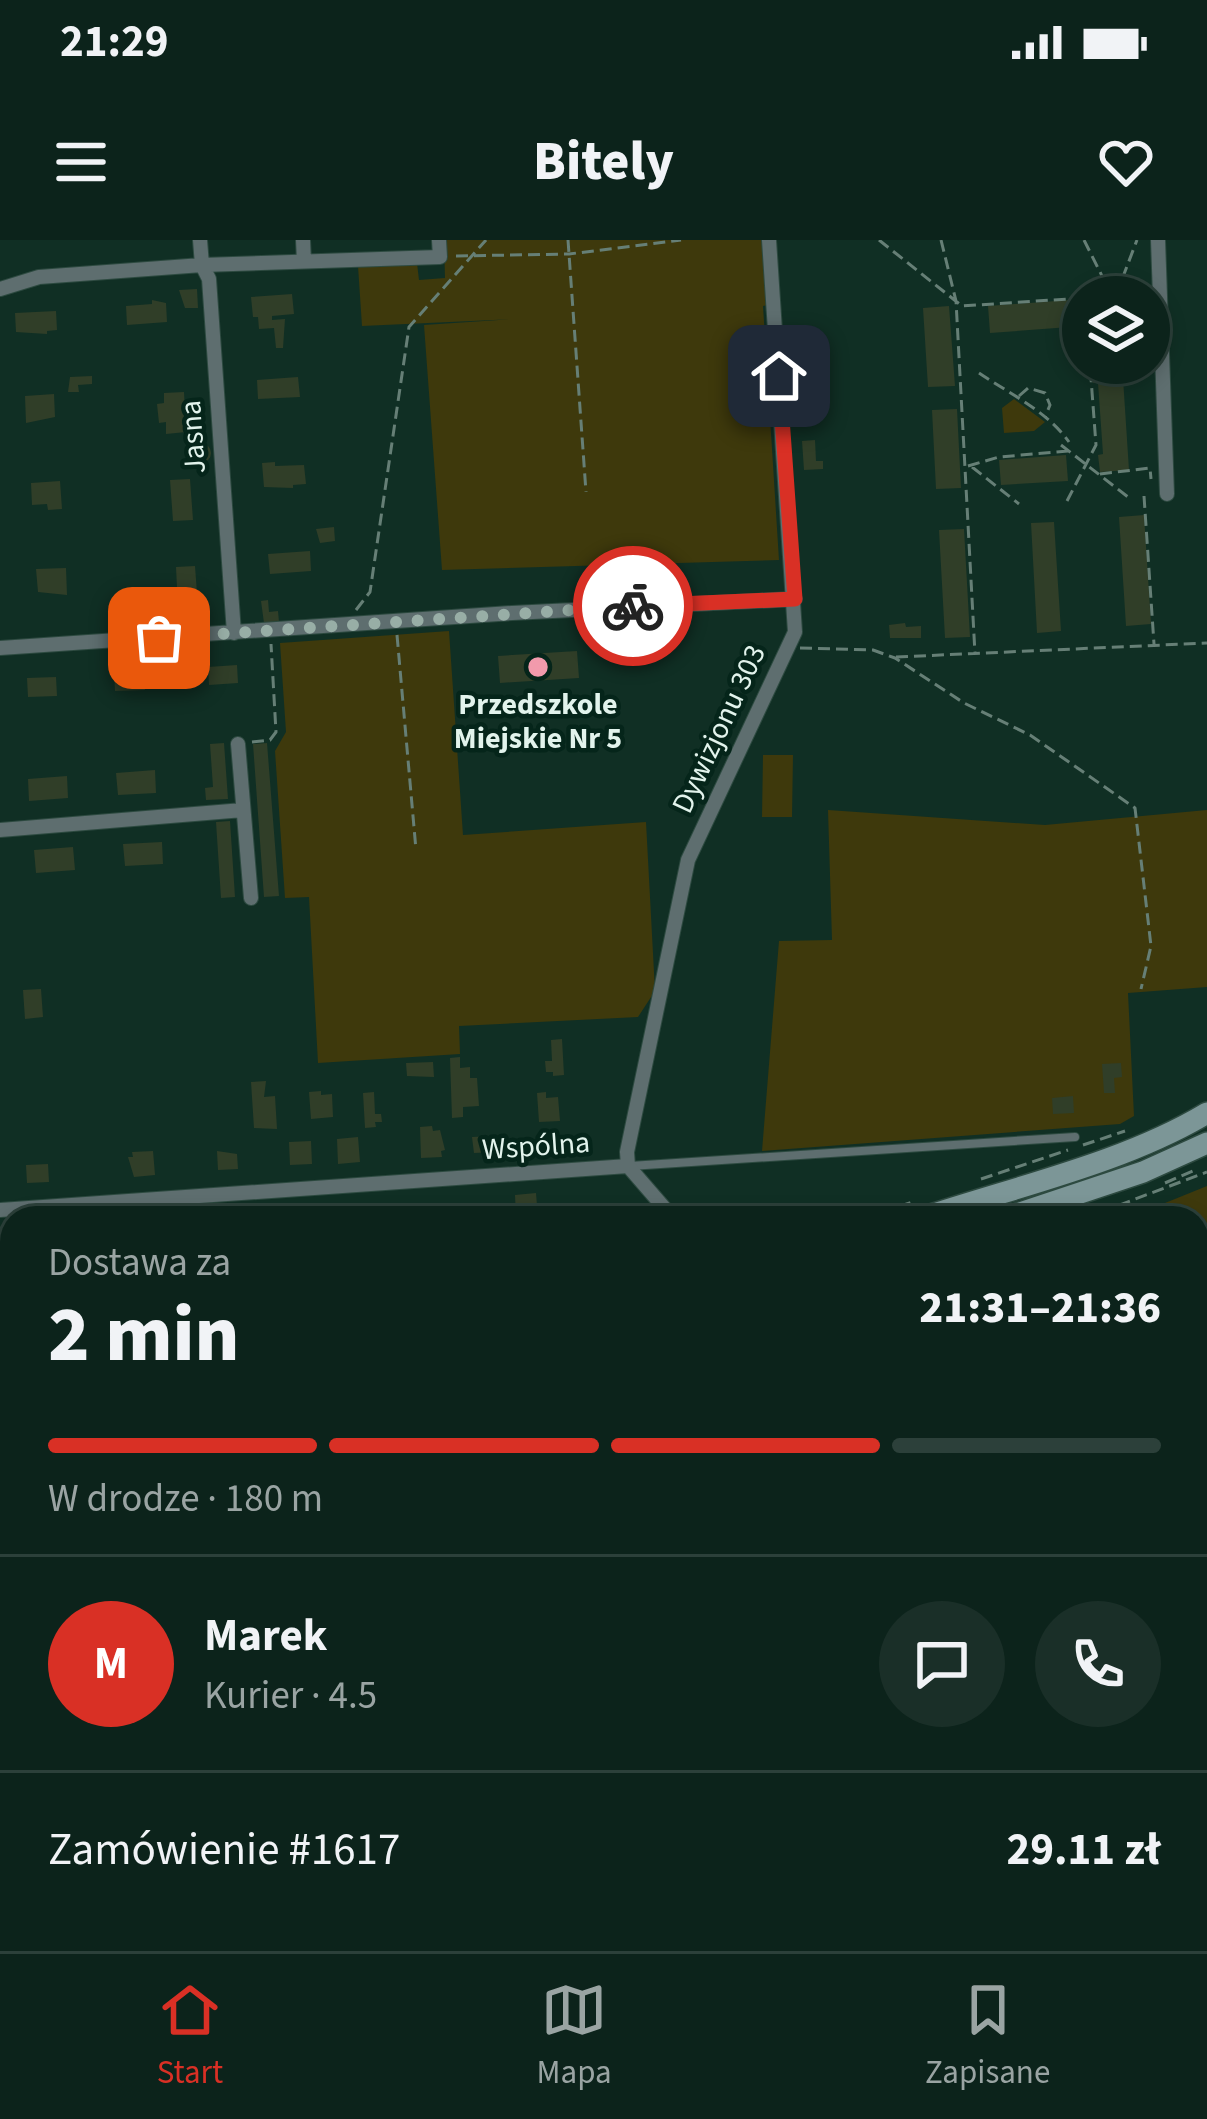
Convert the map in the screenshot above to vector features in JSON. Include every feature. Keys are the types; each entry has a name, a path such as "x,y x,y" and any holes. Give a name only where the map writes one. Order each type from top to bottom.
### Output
{"main road":[{"path":"958,1206 1165,1136 1207,1112"},
{"path":"1041,1206 1143,1172 1207,1143"}],"street":[{"name":"Jasna","path":"200,240 202,265 209,279 234,633"},
{"path":"303,240 304,261"},
{"path":"0,290 39,277 202,265 440,257 439,240"},
{"name":"Dywizjonu 303","path":"628,1166 627,1152 688,860 795,632 769,240"},
{"path":"1158,240 1167,494"},
{"path":"0,648 795,599"},
{"path":"238,744 250,898"},
{"path":"0,830 243,810"},
{"path":"628,1166 663,1206"},
{"name":"Wspólna","path":"57,1206 628,1166"}],"lane":[{"name":"Wspólna","path":"628,1166 1075,1137"}],"path":[{"path":"344,625 370,592 409,327 486,240"},
{"path":"568,240 586,491"},
{"path":"440,257 569,254 681,240"},
{"path":"879,240 962,306 1062,299"},
{"path":"940,240 956,302 969,466 965,520 975,654"},
{"path":"1084,240 1105,276"},
{"path":"1124,276 1137,240"},
{"path":"979,374 1045,417 1069,442"},
{"path":"1067,501 1096,445 1091,384"},
{"path":"1018,397 1028,388 1045,393 1050,405 1045,417"},
{"path":"1061,446 1128,497"},
{"path":"969,466 999,457 1068,451"},
{"path":"969,466 1019,504"},
{"path":"1098,474 1150,468 1151,481"},
{"path":"1144,496 1154,646"},
{"path":"395,622 416,850"},
{"path":"238,744 270,740 276,732 270,636"},
{"path":"895,658 1207,643"},
{"path":"787,648 873,650 895,658 964,703 1030,735 1135,808 1151,946 1141,989"},
{"path":"976,1181 1133,1129"},
{"path":"1117,1206 1207,1172"},
{"path":"902,1206 932,1196"}],"shaded area":[{"path":"444,240 763,240 779,560 442,570 424,325 513,319 362,326 358,266 417,263 419,280 445,278"},
{"path":"1014,399 1045,422 1034,431 1004,433 1002,408"},
{"path":"449,631 463,835 646,822 655,991 638,1017 459,1026 460,1054 318,1063 309,897 285,898 275,751 286,732 280,643"},
{"path":"763,755 793,755 792,817 762,817"},
{"path":"828,810 1045,825 1207,810 1207,987 1128,993 1134,1116 1120,1124 762,1151 779,941 832,940"},
{"path":"1207,1186 1207,1206 1158,1206"}],"building":[{"path":"197,289 198,308 185,308 179,290"},
{"path":"292,294 294,314 272,316 272,320 285,319 283,348 276,348 274,328 259,329 258,317 253,317 251,297"},
{"path":"152,300 166,303 167,322 127,325 126,306 152,304"},
{"path":"1062,301 1062,328 990,333 988,306"},
{"path":"949,306 955,386 928,387 923,308"},
{"path":"56,311 57,330 16,332 15,313"},
{"path":"92,376 92,384 68,392 70,377"},
{"path":"298,377 300,397 258,399 257,380"},
{"path":"1098,384 1123,384 1129,470 1100,472 1098,455 1103,454"},
{"path":"184,392 186,432 166,434 157,404 164,403 164,393"},
{"path":"54,394 55,417 26,423 25,396"},
{"path":"957,409 961,488 936,489 932,410"},
{"path":"815,440 816,461 823,461 823,469 804,470 802,441"},
{"path":"201,443 211,453 201,463 191,453"},
{"path":"1066,455 1068,481 1001,485 999,460"},
{"path":"275,462 275,466 304,465 306,484 264,487 262,463"},
{"path":"190,479 193,520 173,521 170,480"},
{"path":"60,481 62,509 32,505 31,483"},
{"path":"1144,515 1151,624 1126,626 1119,517"},
{"path":"1054,522 1061,631 1037,633 1031,523"},
{"path":"334,527 335,541 320,543 316,529"},
{"path":"964,529 970,637 945,638 939,530"},
{"path":"310,551 311,571 270,574 268,554"},
{"path":"195,566 198,607 178,608 176,567"},
{"path":"66,568 67,595 38,592 36,569"},
{"path":"268,600 269,612 278,611 279,622 264,623 261,601"},
{"path":"905,623 906,627 921,626 921,638 890,638 889,625"},
{"name":"Przedszkole Miejskie Nr 5","path":"577,651 579,678 500,683 498,656"},
{"path":"237,665 238,683 209,685 208,667"},
{"path":"144,671 145,690 115,691 114,672"},
{"path":"56,677 57,696 28,697 27,678"},
{"path":"224,743 228,799 206,800 205,788 213,787 210,744"},
{"path":"267,743 279,896 264,897 253,744"},
{"path":"155,770 156,793 118,795 116,773"},
{"path":"67,776 68,798 29,801 28,779"},
{"path":"230,821 235,897 221,898 216,822"},
{"path":"162,842 163,864 125,866 123,844"},
{"path":"73,847 75,870 36,873 34,850"},
{"path":"41,989 43,1017 25,1019 23,990"},
{"path":"562,1039 564,1075 553,1076 546,1072 545,1061 552,1061 551,1040"},
{"path":"460,1057 460,1068 470,1067 470,1078 477,1078 479,1106 463,1107 463,1117 452,1118 450,1058"},
{"path":"433,1062 434,1077 407,1076 406,1063"},
{"path":"1121,1063 1122,1077 1114,1078 1115,1093 1104,1093 1102,1064"},
{"path":"266,1081 264,1097 275,1096 277,1129 254,1128 251,1082"},
{"path":"321,1091 321,1095 332,1094 333,1117 311,1119 309,1092"},
{"path":"374,1092 375,1114 381,1114 382,1122 365,1128 363,1093"},
{"path":"546,1092 546,1098 558,1097 560,1121 539,1122 537,1093"},
{"path":"1073,1096 1074,1113 1053,1114 1052,1098"},
{"path":"432,1126 433,1131 440,1130 445,1150 442,1157 421,1158 420,1127"},
{"path":"493,1136 494,1152 474,1153 472,1137"},
{"path":"358,1137 360,1162 338,1164 337,1139"},
{"path":"311,1141 312,1164 290,1165 289,1142"},
{"path":"153,1151 155,1175 134,1177 128,1157 133,1157 132,1152"},
{"path":"217,1151 237,1154 238,1169 218,1170"},
{"path":"48,1164 49,1182 27,1183 26,1165"},
{"path":"536,1193 537,1206 515,1206 515,1195"}],"way so far":[{"path":"159,638 633,606"}],"place":[{"name":"Przedszkole Miejskie Nr 5","path":"538,667"}],"route":[{"path":"633,606 795,599 779,376"}]}
